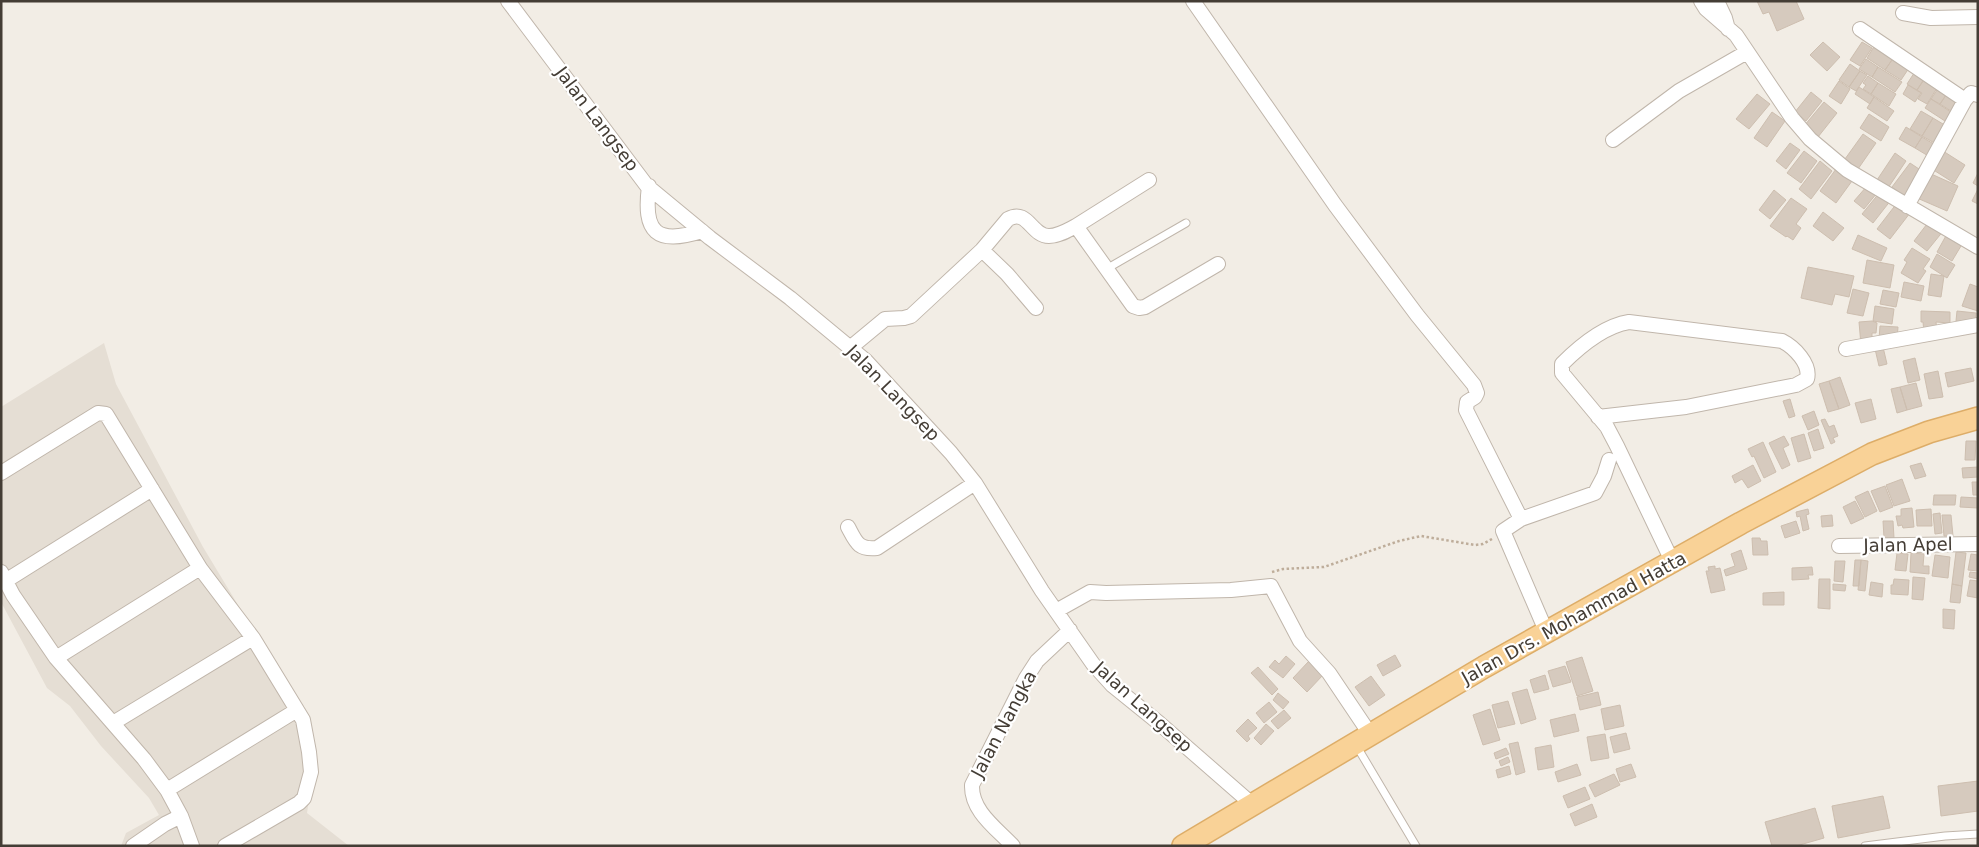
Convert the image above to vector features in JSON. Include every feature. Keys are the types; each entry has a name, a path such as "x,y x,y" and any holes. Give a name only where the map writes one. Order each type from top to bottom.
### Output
{"main road":[{"name":"Jalan Drs. Mohammad Hatta","path":"1184,846 1546,631 1673,563 1741,523 1872,454 1929,432 1978,418"}],"street":[{"name":"Jalan Langsep","path":"508,1 649,186 702,231 790,298 866,361 951,453 975,483 1042,591 1093,664 1112,685 1159,723 1253,805"},
{"path":"1193,1 1356,234 1417,315 1474,385 1477,393 1475,397 1467,402 1466,410 1521,519"},
{"path":"1701,1 1706,9 1736,36 1792,118 1810,139 1847,170 1978,247"},
{"path":"1717,1 1728,30"},
{"path":"1903,13 1932,18 1978,17"},
{"path":"1860,29 1971,98 1907,206"},
{"path":"1613,140 1679,91 1747,52"},
{"path":"850,348 885,319 911,316 982,250 1008,219 1013,216 1025,218 1037,231 1044,235 1060,234 1149,180"},
{"path":"649,186 647,216 658,234 669,237 702,231"},
{"path":"1076,226 1108,268 1133,306 1139,308 1218,264"},
{"path":"982,250 1007,274 1036,308"},
{"path":"1602,422 1796,385 1807,379 1809,373 1806,365 1792,347 1782,341 1701,330 1624,323 1598,335 1577,349 1562,364 1562,373 1602,422 1618,446 1673,563"},
{"path":"1846,349 1978,325"},
{"path":"1,473 100,412 106,414 200,568 252,638 297,710 303,720 309,752 310,772 304,798 299,804 225,846"},
{"path":"1546,631 1506,538 1521,519 1595,493 1604,476 1609,460"},
{"path":"848,528 857,544 867,549 876,548 975,483"},
{"path":"152,489 4,576 13,595 56,658 144,759 167,790 181,816 192,846"},
{"name":"Jalan Apel","path":"1838,546 1978,544"},
{"path":"56,658 200,568"},
{"path":"1056,611 1090,592 1231,590 1271,586 1300,641 1328,673 1362,739"},
{"name":"Jalan Nangka","path":"1013,846 976,808 971,796 972,785 1026,678 1037,662 1070,630"},
{"path":"113,723 252,638"},
{"path":"167,790 297,710"},
{"path":"133,846 165,824 181,816"}],"lane":[{"path":"1108,268 1186,222"},
{"path":"1362,739 1416,846"},
{"path":"1865,846 1978,834"}],"path":[{"path":"1268,572 1283,569 1324,567 1399,541 1421,536 1475,545 1506,538"}],"shaded area":[{"path":"104,343 116,384 203,547 310,724 316,757 307,813 349,846 121,846 126,833 159,815 149,798 101,746 70,706 47,688 1,602 1,407"}],"building":[{"path":"1757,1 1796,1 1804,19 1777,31 1769,12 1763,14"},
{"path":"1823,42 1840,57 1827,71 1810,55"},
{"path":"1862,42 1872,48 1860,66 1850,60"},
{"path":"1875,45 1894,57 1885,70 1867,58"},
{"path":"1894,57 1909,68 1901,80 1885,70"},
{"path":"1866,59 1878,67 1872,77 1859,69"},
{"path":"1850,64 1860,71 1849,87 1839,80"},
{"path":"1878,67 1902,82 1895,92 1872,77"},
{"path":"1916,70 1926,77 1917,90 1907,84"},
{"path":"1860,71 1867,75 1856,91 1849,87"},
{"path":"1868,76 1878,83 1871,94 1863,89 1866,85 1863,83"},
{"path":"1924,79 1937,88 1927,104 1918,99 1922,93 1917,90"},
{"path":"1839,81 1850,89 1841,104 1829,96"},
{"path":"1878,83 1896,94 1889,106 1871,94"},
{"path":"1908,85 1921,93 1915,102 1903,94"},
{"path":"1859,87 1874,97 1870,104 1855,94"},
{"path":"1939,87 1948,92 1940,104 1931,99"},
{"path":"1811,92 1822,101 1806,121 1795,112"},
{"path":"1948,92 1961,101 1954,113 1940,104"},
{"path":"1757,94 1770,104 1749,129 1736,119"},
{"path":"1874,97 1894,111 1887,121 1867,108"},
{"path":"1931,99 1954,114 1948,123 1925,108"},
{"path":"1824,102 1837,113 1818,137 1804,126"},
{"path":"1921,111 1933,118 1922,136 1910,129"},
{"path":"1772,112 1785,121 1767,147 1754,138"},
{"path":"1869,114 1889,127 1881,141 1860,128"},
{"path":"1933,118 1948,127 1938,145 1922,136"},
{"path":"1906,127 1922,137 1915,148 1899,139"},
{"path":"1863,134 1876,143 1858,169 1845,159"},
{"path":"1922,137 1937,146 1930,157 1915,148"},
{"path":"1790,143 1800,150 1786,169 1776,161"},
{"path":"1804,151 1817,161 1801,183 1787,173"},
{"path":"1943,151 1965,165 1954,183 1932,169"},
{"path":"1895,153 1906,161 1888,188 1877,180"},
{"path":"1820,161 1832,171 1811,199 1799,189"},
{"path":"1910,163 1922,171 1904,196 1892,187"},
{"path":"1836,169 1852,181 1836,203 1820,191"},
{"path":"1929,173 1958,186 1947,211 1917,198"},
{"path":"1978,173 1978,186 1973,183"},
{"path":"1867,186 1877,193 1864,209 1854,201"},
{"path":"1978,189 1978,204 1972,201"},
{"path":"1774,190 1786,200 1770,219 1759,210"},
{"path":"1880,192 1891,200 1873,223 1862,214"},
{"path":"1791,198 1807,209 1796,224 1801,228 1793,240 1770,226"},
{"path":"1897,203 1910,213 1890,239 1877,229"},
{"path":"1823,212 1844,228 1833,241 1813,226"},
{"path":"1930,220 1944,230 1927,251 1914,241"},
{"path":"1948,232 1964,241 1952,261 1937,252"},
{"path":"1858,235 1887,248 1881,261 1852,249"},
{"path":"1912,248 1930,259 1923,269 1926,271 1918,283 1901,273 1907,262 1904,260"},
{"path":"1937,254 1955,265 1947,278 1930,267"},
{"path":"1867,260 1894,265 1890,288 1863,283"},
{"path":"1808,267 1854,276 1849,297 1835,294 1832,305 1801,298"},
{"path":"1931,274 1944,276 1941,297 1928,295"},
{"path":"1904,282 1924,286 1921,301 1901,297"},
{"path":"1970,284 1978,287 1978,311 1962,306"},
{"path":"1853,289 1869,293 1863,316 1847,313"},
{"path":"1883,290 1899,293 1896,307 1880,304"},
{"path":"1875,306 1894,309 1892,324 1873,321"},
{"path":"1921,311 1950,312 1950,323 1936,322 1937,332 1924,333"},
{"path":"1957,311 1976,313 1975,324 1956,321"},
{"path":"1872,321 1877,323 1876,333 1872,333 1872,344 1861,345 1859,322"},
{"path":"1880,326 1898,327 1897,340 1879,339"},
{"path":"1883,347 1887,364 1879,366 1875,349"},
{"path":"1915,358 1920,380 1908,383 1903,361"},
{"path":"1971,368 1974,381 1948,387 1945,373"},
{"path":"1938,371 1943,397 1929,399 1924,374"},
{"path":"1840,377 1850,405 1839,409 1829,381"},
{"path":"1829,381 1839,409 1828,412 1819,384"},
{"path":"1916,383 1922,406 1907,410 1900,387"},
{"path":"1900,387 1907,410 1897,413 1891,389"},
{"path":"1790,399 1795,416 1789,418 1783,401"},
{"path":"1871,399 1876,419 1861,423 1855,403"},
{"path":"1814,411 1819,425 1808,430 1802,416"},
{"path":"1825,419 1829,427 1834,425 1838,436 1833,438 1835,442 1831,444 1821,420"},
{"path":"1818,429 1824,448 1814,451 1808,433"},
{"path":"1804,434 1811,458 1798,462 1791,438"},
{"path":"1784,436 1789,445 1783,448 1790,465 1782,469 1769,443"},
{"path":"1966,441 1976,441 1975,460 1965,460"},
{"path":"1763,442 1776,472 1764,478 1754,456 1752,457 1748,449"},
{"path":"1921,463 1926,476 1915,479 1910,466"},
{"path":"1753,465 1761,481 1748,488 1742,479 1735,483 1732,476"},
{"path":"1978,467 1978,477 1963,478 1962,468"},
{"path":"1902,479 1910,501 1894,506 1886,485"},
{"path":"1972,482 1978,482 1978,495 1973,495"},
{"path":"1885,486 1893,507 1880,512 1871,491"},
{"path":"1868,491 1877,511 1865,517 1855,497"},
{"path":"1934,495 1956,495 1955,505 1933,505"},
{"path":"1961,497 1978,498 1978,508 1960,507"},
{"path":"1855,501 1864,518 1851,524 1843,507"},
{"path":"1912,508 1914,527 1903,528 1902,525 1898,526 1896,516 1901,516 1901,509"},
{"path":"1808,509 1809,514 1806,515 1809,529 1803,531 1800,516 1797,517 1796,512"},
{"path":"1931,509 1932,526 1917,526 1916,510"},
{"path":"1940,513 1942,533 1935,534 1933,514"},
{"path":"1832,515 1833,526 1822,527 1821,516"},
{"path":"1942,515 1951,515 1953,536 1944,536"},
{"path":"1796,521 1800,533 1785,538 1781,526"},
{"path":"1883,521 1893,521 1894,538 1884,538"},
{"path":"1752,538 1760,538 1761,541 1767,541 1768,555 1753,555"},
{"path":"1741,550 1747,569 1726,576 1724,570 1735,566 1731,554"},
{"path":"1956,552 1966,553 1962,586 1952,584"},
{"path":"1897,553 1908,554 1906,571 1895,570"},
{"path":"1911,553 1924,554 1923,566 1929,566 1929,574 1910,572"},
{"path":"1971,554 1978,555 1978,571 1968,570"},
{"path":"1935,555 1950,557 1948,578 1932,576"},
{"path":"1855,560 1861,560 1859,586 1853,586"},
{"path":"1861,560 1868,561 1865,591 1858,590"},
{"path":"1835,561 1845,561 1843,582 1834,581"},
{"path":"1715,566 1715,569 1720,568 1725,590 1711,593 1706,571 1709,571 1708,567"},
{"path":"1812,567 1813,575 1808,575 1809,579 1792,580 1792,568"},
{"path":"1970,572 1978,573 1978,579 1969,577"},
{"path":"1913,577 1925,578 1923,600 1912,599"},
{"path":"1819,579 1830,579 1830,609 1818,608"},
{"path":"1894,579 1909,580 1908,595 1891,594 1891,585 1893,585"},
{"path":"1970,580 1978,581 1978,598 1967,596"},
{"path":"1871,582 1883,584 1882,597 1869,595"},
{"path":"1833,584 1846,585 1845,591 1833,590"},
{"path":"1952,584 1962,586 1960,603 1950,602"},
{"path":"1784,592 1784,605 1763,605 1763,593"},
{"path":"1943,609 1955,610 1954,629 1943,628"},
{"path":"1395,655 1401,666 1383,676 1377,665"},
{"path":"1286,656 1295,664 1283,678 1269,667 1275,660 1279,664"},
{"path":"1582,657 1593,691 1577,696 1566,662"},
{"path":"1309,661 1323,675 1307,692 1293,678"},
{"path":"1565,666 1571,682 1553,687 1548,671"},
{"path":"1258,667 1278,689 1272,695 1251,673"},
{"path":"1545,675 1549,689 1534,693 1530,680"},
{"path":"1371,676 1385,695 1369,706 1355,687"},
{"path":"1527,689 1536,719 1521,724 1512,693"},
{"path":"1598,692 1601,705 1580,710 1577,697"},
{"path":"1278,693 1289,702 1283,709 1273,700"},
{"path":"1508,701 1515,724 1498,728 1492,705"},
{"path":"1269,702 1277,712 1264,723 1256,713"},
{"path":"1620,705 1624,726 1605,730 1601,709"},
{"path":"1490,709 1500,740 1483,745 1473,715"},
{"path":"1284,710 1291,718 1278,729 1271,721"},
{"path":"1575,714 1579,731 1554,737 1550,720"},
{"path":"1248,719 1257,728 1248,736 1250,739 1247,742 1236,731"},
{"path":"1266,724 1274,731 1261,745 1254,738"},
{"path":"1626,733 1630,749 1614,753 1610,737"},
{"path":"1605,734 1609,758 1591,761 1587,737"},
{"path":"1518,742 1525,772 1516,775 1509,744"},
{"path":"1551,745 1554,767 1538,770 1535,748"},
{"path":"1506,748 1509,754 1496,759 1494,753"},
{"path":"1508,757 1510,762 1501,766 1499,761"},
{"path":"1577,764 1581,775 1558,782 1555,772"},
{"path":"1631,764 1636,777 1620,782 1616,769"},
{"path":"1509,766 1511,774 1498,778 1496,770"},
{"path":"1614,774 1620,785 1595,797 1589,785"},
{"path":"1978,781 1978,811 1941,816 1938,786"},
{"path":"1585,787 1590,799 1568,808 1563,796"},
{"path":"1883,796 1890,828 1838,838 1832,806"},
{"path":"1592,804 1597,817 1575,826 1570,814"},
{"path":"1815,808 1824,838 1796,846 1772,846 1765,822"}]}
